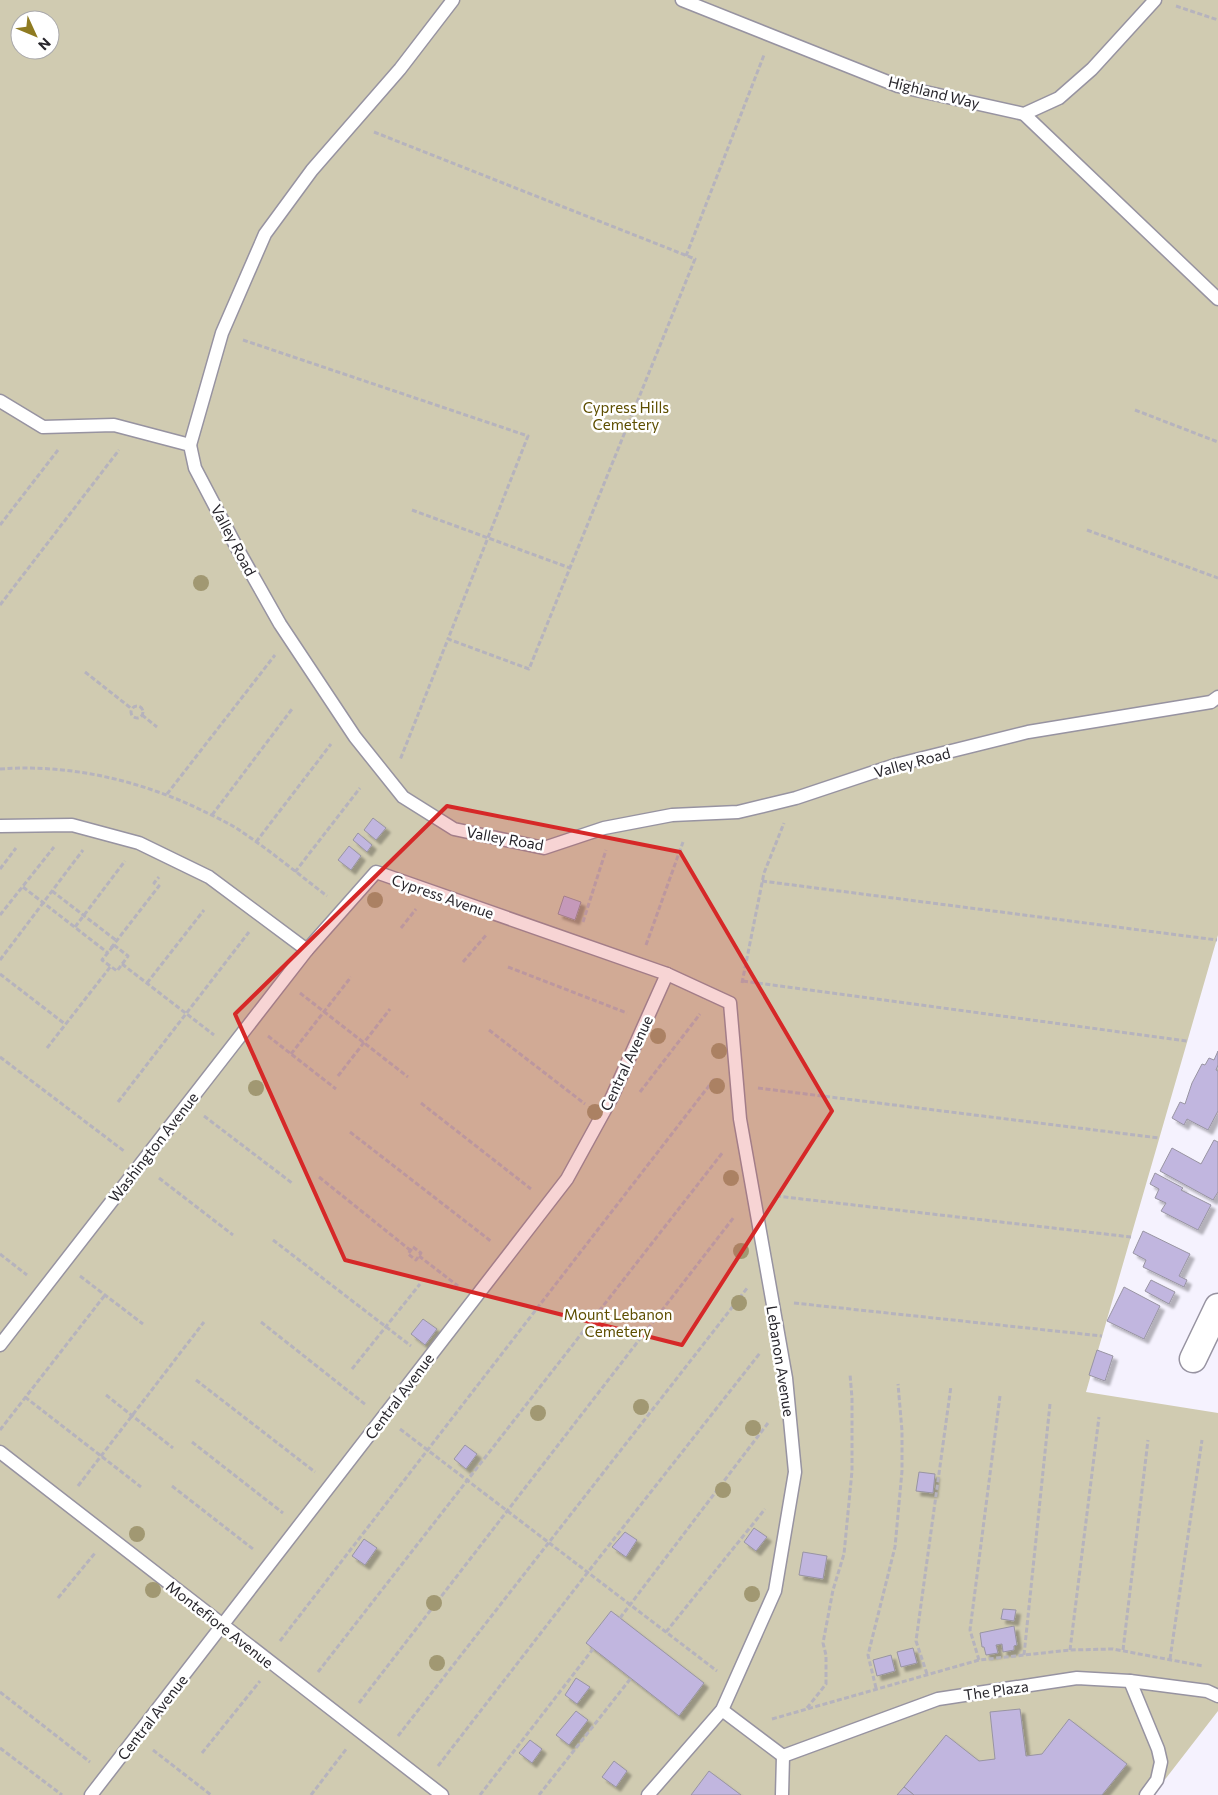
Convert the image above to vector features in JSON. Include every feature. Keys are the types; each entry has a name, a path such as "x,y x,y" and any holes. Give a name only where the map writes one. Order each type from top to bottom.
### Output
{"street":[{"path":"1193,1359 1218,1307"}],"lane":[{"path":"0,400 43,427 114,425 190,445 222,333 265,234 312,170 400,68 453,0"},
{"name":"Highland Way","path":"682,0 898,86 1024,114"},
{"path":"1155,0 1092,69 1059,98 1024,114 1218,299"},
{"name":"Valley Road","path":"190,445 195,468 237,548 280,624 355,737 403,797 454,829 544,848 604,828 672,815 738,812 796,798 895,765 1028,732 1215,700"},
{"path":"0,826 72,825 139,842 210,876 307,950"},
{"name":"Cypress Avenue","path":"307,950 376,872 667,974 730,1003"},
{"name":"Washington Avenue","path":"0,1345 307,950"},
{"name":"Central Avenue","path":"91,1795 566,1179 612,1097 667,974"},
{"name":"Lebanon Avenue","path":"648,1795 722,1710 775,1591 795,1472 788,1397 741,1128 730,1003"},
{"name":"Montefiore Avenue","path":"0,1452 442,1795"},
{"name":"The Plaza","path":"783,1756 938,1698 1077,1678 1130,1681 1207,1691 1218,1696"},
{"path":"1130,1681 1158,1749 1161,1762 1157,1780 1146,1795"},
{"path":"722,1710 783,1756 782,1795"}],"path":[{"path":"1175,6 1218,20"},
{"path":"686,256 771,35"},
{"path":"352,124 695,259 529,669 448,639"},
{"path":"222,333 528,436 392,783"},
{"path":"1135,410 1218,442"},
{"path":"0,605 120,447"},
{"path":"0,526 58,450"},
{"path":"412,510 570,568"},
{"path":"1087,530 1218,578"},
{"path":"167,794 280,648"},
{"path":"85,672 132,710 133,717 137,718 142,715"},
{"path":"132,710 134,706 140,707 143,711 142,715"},
{"path":"212,815 292,709"},
{"path":"142,715 157,727"},
{"path":"256,842 331,744"},
{"path":"0,769 16,767 73,771 126,780 167,794 234,827 344,908"},
{"path":"294,872 360,788"},
{"path":"730,1003 743,981 762,881 786,816"},
{"path":"0,915 72,825"},
{"path":"0,960 98,832"},
{"path":"75,927 139,842"},
{"path":"639,964 683,842"},
{"path":"577,942 606,850"},
{"path":"114,945 128,956 117,971 102,960 159,886 154,883 174,859"},
{"path":"762,881 1216,940"},
{"path":"22,887 108,953"},
{"path":"52,891 117,941"},
{"path":"147,983 204,910"},
{"path":"118,1102 262,916"},
{"path":"463,962 502,916"},
{"path":"122,964 230,1048"},
{"path":"47,1048 111,966"},
{"path":"508,968 646,1020"},
{"path":"0,974 66,1024"},
{"path":"290,1054 351,976"},
{"path":"283,980 408,1077"},
{"path":"743,981 1187,1041"},
{"path":"638,1096 714,996"},
{"path":"338,1076 390,1009"},
{"path":"250,1023 336,1089"},
{"path":"489,1030 601,1117"},
{"path":"202,1753 428,1450 734,1053"},
{"path":"0,1057 233,1235"},
{"path":"737,1086 1159,1138"},
{"path":"187,1103 292,1183"},
{"path":"421,1103 527,1185 546,1204"},
{"path":"305,1690 741,1128"},
{"path":"350,1132 508,1254"},
{"path":"319,1177 410,1250"},
{"path":"345,1721 753,1193 1131,1237"},
{"path":"273,1240 427,1358"},
{"path":"413,1247 421,1252 416,1260 408,1254 410,1250 413,1247"},
{"path":"0,1254 44,1288"},
{"path":"419,1256 473,1299"},
{"path":"64,1264 143,1324"},
{"path":"386,1752 766,1264"},
{"path":"352,1368 420,1284"},
{"path":"0,1430 105,1295"},
{"path":"772,1301 1102,1336"},
{"path":"65,1504 204,1322"},
{"path":"261,1322 733,1684"},
{"path":"425,1783 777,1331"},
{"path":"806,1708 826,1684 826,1655 823,1644 833,1590 844,1554 852,1471 850,1374"},
{"path":"196,1380 332,1484"},
{"path":"876,1688 868,1655 896,1547 902,1471 902,1431 898,1384"},
{"path":"926,1674 916,1641 951,1386"},
{"path":"106,1395 173,1448"},
{"path":"979,1660 970,1630 1000,1396"},
{"path":"25,1397 141,1487"},
{"path":"620,1618 788,1397"},
{"path":"1024,1655 1050,1404"},
{"path":"1070,1650 1100,1417"},
{"path":"1122,1650 1148,1440"},
{"path":"1202,1440 1170,1659 1208,1667"},
{"path":"192,1442 300,1525"},
{"path":"666,1632 795,1472"},
{"path":"172,1486 271,1563"},
{"path":"58,1598 108,1536"},
{"path":"480,1795 593,1648"},
{"path":"540,1795 631,1678"},
{"path":"0,1692 107,1775"},
{"path":"311,1795 360,1732"},
{"path":"136,1737 211,1795"},
{"path":"0,1748 62,1795"}],"highlighted area":[{"path":"447,806 680,852 832,1111 682,1345 345,1260 235,1014"}],"green space":[{"path":"0,0 1218,0 1218,935 1086,1392 1218,1413 1218,1711 1153,1795 0,1795"}],"building":[{"path":"373,818 386,828 376,840 364,830"},
{"path":"358,833 372,845 367,852 353,840"},
{"path":"349,846 361,856 351,870 338,860"},
{"path":"564,896 581,902 575,920 558,914"},
{"path":"1218,1051 1216,1070 1218,1071 1218,1111 1208,1130 1187,1119 1184,1125 1172,1118 1180,1102 1185,1104 1192,1083 1202,1064 1205,1065 1209,1058 1214,1060"},
{"path":"1214,1140 1218,1142 1218,1192 1213,1200 1160,1171 1172,1148 1201,1164"},
{"path":"1155,1173 1183,1188 1181,1190 1211,1205 1198,1230 1161,1211 1166,1203 1155,1198 1159,1189 1150,1184"},
{"path":"1143,1231 1190,1254 1179,1276 1187,1280 1184,1287 1143,1267 1146,1260 1133,1253"},
{"path":"1151,1280 1175,1292 1169,1304 1145,1291"},
{"path":"1124,1287 1160,1306 1144,1339 1107,1321"},
{"path":"423,1319 437,1329 425,1345 411,1334"},
{"path":"1097,1350 1113,1356 1105,1381 1089,1375"},
{"path":"465,1445 477,1454 466,1469 454,1459"},
{"path":"919,1472 935,1474 933,1493 916,1491"},
{"path":"754,1528 767,1537 756,1551 744,1542"},
{"path":"625,1532 637,1540 626,1557 612,1547"},
{"path":"364,1539 377,1548 365,1565 352,1556"},
{"path":"803,1552 827,1556 823,1579 799,1575"},
{"path":"1003,1609 1016,1610 1014,1621 1001,1619"},
{"path":"611,1611 704,1683 679,1716 586,1643"},
{"path":"1014,1626 1017,1645 1014,1646 1014,1650 1003,1652 1002,1644 996,1645 998,1653 986,1655 984,1647 982,1647 980,1633"},
{"path":"913,1648 917,1663 901,1667 897,1652"},
{"path":"891,1655 895,1671 877,1676 873,1660"},
{"path":"576,1678 590,1687 577,1704 565,1695"},
{"path":"1020,1709 1026,1756 1042,1754 1069,1719 1127,1764 1102,1795 914,1795 904,1787 946,1735 979,1761 995,1759 990,1712"},
{"path":"576,1711 588,1720 569,1745 556,1735"},
{"path":"530,1740 542,1749 532,1763 519,1753"},
{"path":"614,1761 627,1771 616,1787 602,1777"},
{"path":"709,1771 741,1795 691,1795"},
{"path":"904,1787 914,1795 897,1795"}],"park label":[{"name":"Cypress Hills Cemetery","path":"626,416"},
{"name":"Mount Lebanon Cemetery","path":"618,1322"}]}
